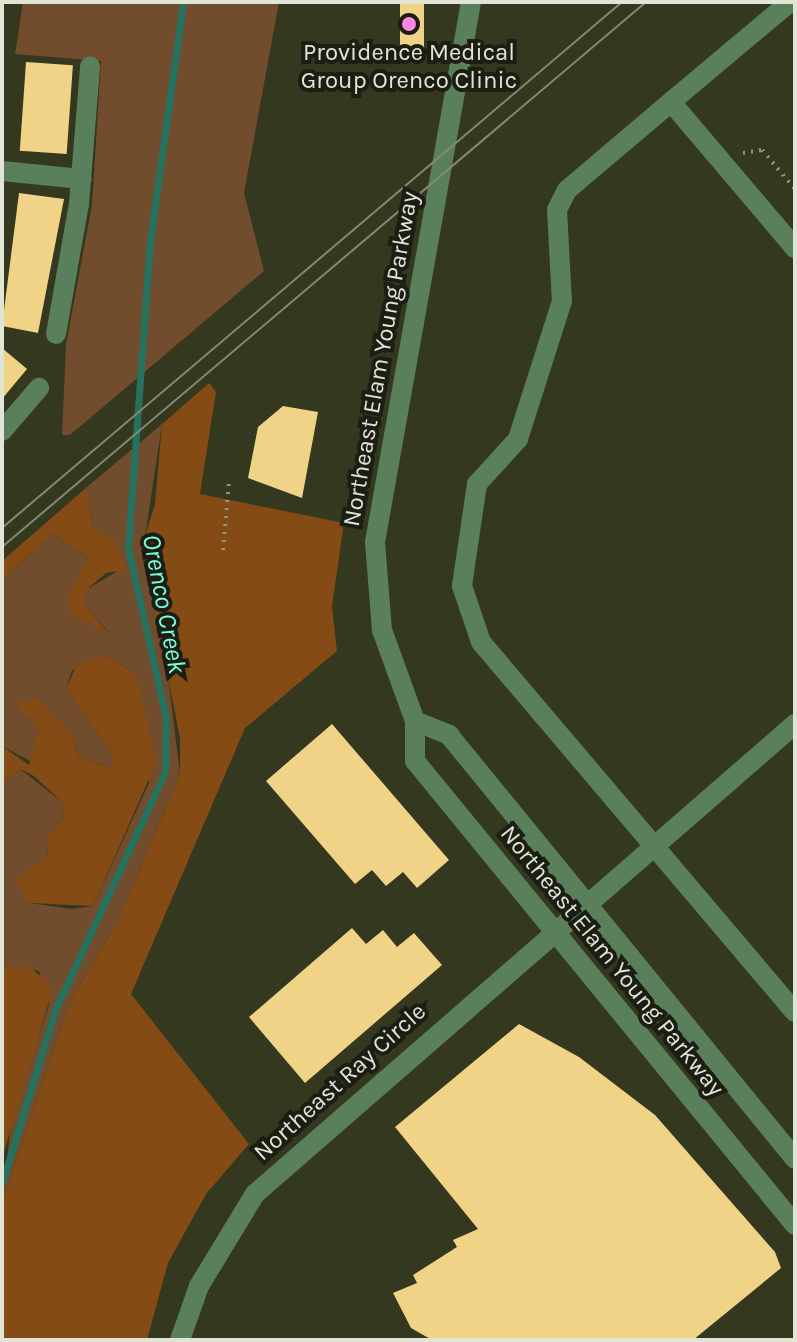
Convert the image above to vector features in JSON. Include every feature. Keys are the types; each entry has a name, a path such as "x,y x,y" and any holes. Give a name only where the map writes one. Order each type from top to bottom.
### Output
{"street":[{"name":"Northeast Elam Young Parkway","path":"471,2 375,542 382,630 415,721 415,761 795,1225"},
{"path":"790,2 567,190 557,210 562,301 518,439 477,484 462,571 481,642 795,1012"},
{"path":"56,334 82,179 90,66"},
{"path":"671,102 795,248"},
{"path":"2,171 82,179"},
{"path":"2,431 39,388"},
{"name":"Northeast Elam Young Parkway","path":"415,721 449,735 795,1159"},
{"name":"Northeast Ray Circle","path":"180,1340 199,1286 255,1194 585,901 795,724"}],"path":[{"path":"722,162 762,150 795,189"},
{"path":"223,550 229,481"}],"shaded area":[{"path":"23,2 279,2 244,193 264,271 70,435 62,435 66,344 92,205 101,61 15,54"},
{"path":"209,383 216,392 200,494 344,523 332,606 337,651 245,728 131,994 249,1144 206,1194 168,1263 147,1340 2,1340 2,1202 71,999 118,921 180,774 180,738 142,545 155,504 162,424"},
{"path":"162,424 142,557 165,651 180,774 118,921 71,999 2,1202 12,1117 49,1005 39,971 2,967 2,784 20,769 62,802 64,818 46,837 48,855 29,903 72,909 93,906 149,783 137,675 105,655 72,670 66,689 112,753 112,769 78,757 73,734 41,705 14,704 39,728 32,762 2,746 2,579 53,534 88,558 71,615 109,633 84,604 84,591 116,572 93,528 87,487"},
{"path":"87,487 93,528 115,540 126,570 106,573 84,592 84,604 109,634 71,615 68,599 88,558 53,534 2,579 2,561"},
{"path":"105,655 137,675 156,763 93,906 29,903 16,880 48,855 46,837 64,818 62,802 34,776 20,769 2,784 2,746 29,765 39,728 14,704 37,699 73,734 78,757 112,769 112,753 66,689 76,666"},
{"path":"27,966 49,982 51,995 2,1159 2,967"}],"building":[{"name":"Providence Medical Group Orenco Clinic","path":"400,2 424,2 424,48 400,48"},
{"path":"26,62 73,65 67,154 20,151"},
{"path":"19,193 64,199 38,333 2,326"},
{"path":"2,348 27,369 2,399"},
{"path":"283,406 318,412 302,498 248,478 258,427"},
{"path":"332,724 449,860 417,888 403,872 386,886 372,870 355,884 266,781"},
{"path":"352,928 366,944 383,930 397,947 414,933 442,965 305,1083 249,1017"},
{"path":"519,1024 579,1057 655,1115 775,1252 781,1268 693,1340 432,1340 411,1328 393,1293 417,1283 413,1275 457,1247 453,1240 478,1229 395,1127"}],"waterway":[{"name":"Orenco Creek","path":"2,1183 56,1008 165,772 166,718 128,548 150,241 183,2"}],"tram line":[{"path":"2,528 622,2"},
{"path":"2,547 646,2"}],"place":[{"name":"Providence Medical Group Orenco Clinic","path":"409,24"}]}
